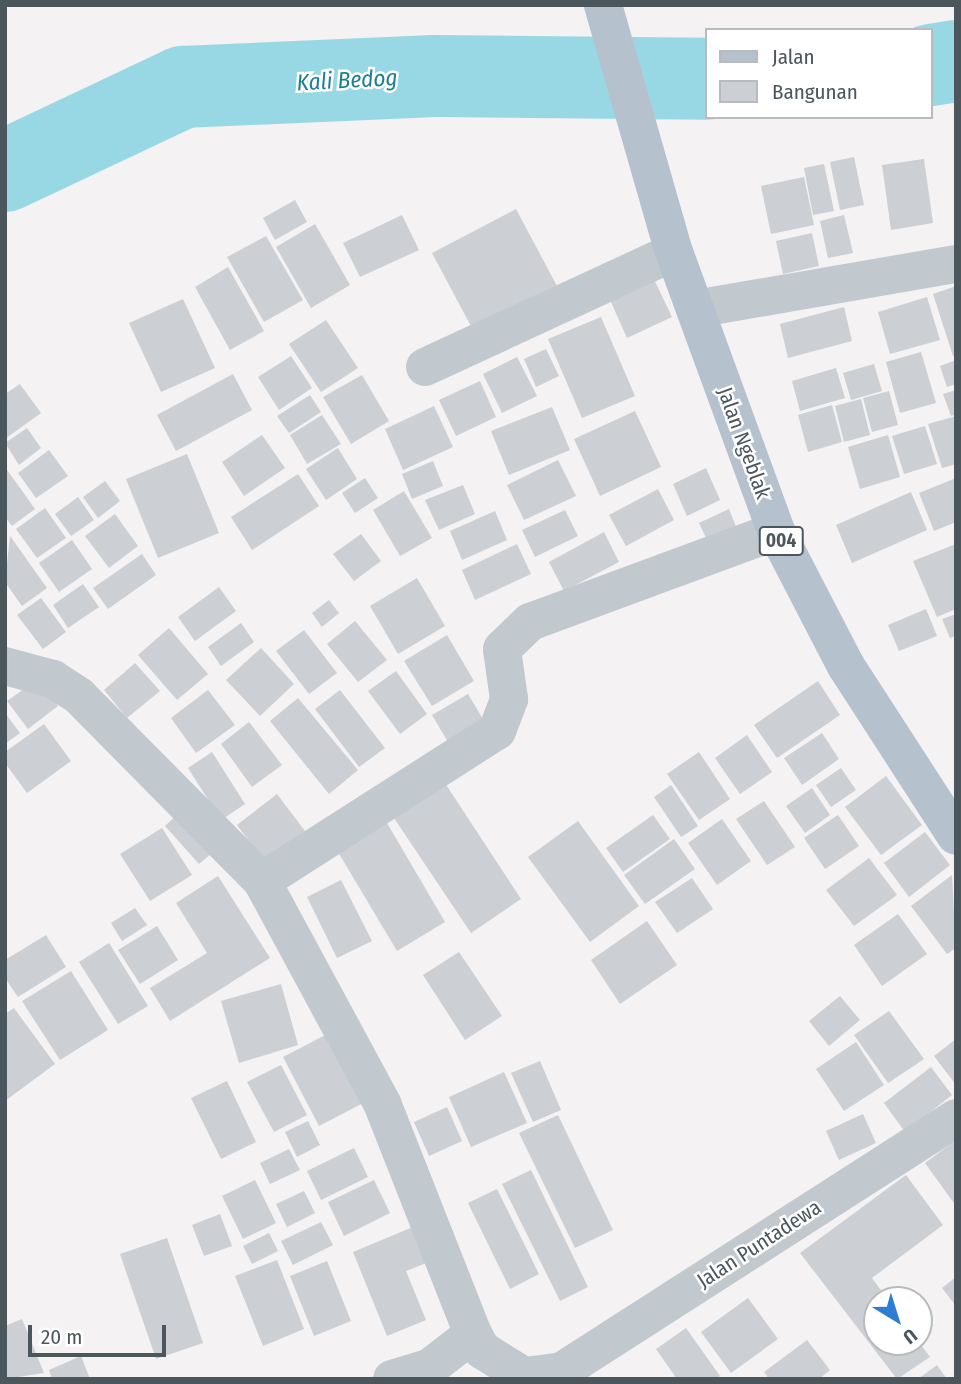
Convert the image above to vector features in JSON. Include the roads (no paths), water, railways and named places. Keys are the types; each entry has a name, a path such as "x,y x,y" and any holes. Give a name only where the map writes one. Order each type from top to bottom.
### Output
{"main road":[{"name":"004","path":"605,9 669,235"},
{"name":"Jalan Ngeblak","path":"669,235 776,531 846,666 956,836"}],"street":[{"path":"425,367 669,235"},
{"path":"695,309 956,264"},
{"path":"262,881 497,731 509,699 500,666 502,649 530,622 776,531"},
{"path":"5,666 53,679 79,696 262,881 383,1105 473,1334 482,1350 524,1376 565,1375"},
{"name":"Jalan Puntadewa","path":"565,1375 956,1118"},
{"path":"392,1379 429,1368 473,1334"}],"waterway":[{"name":"Kali Bedog","path":"933,65 956,61"},
{"name":"Kali Bedog","path":"5,171 183,87 435,76 706,79"}]}
